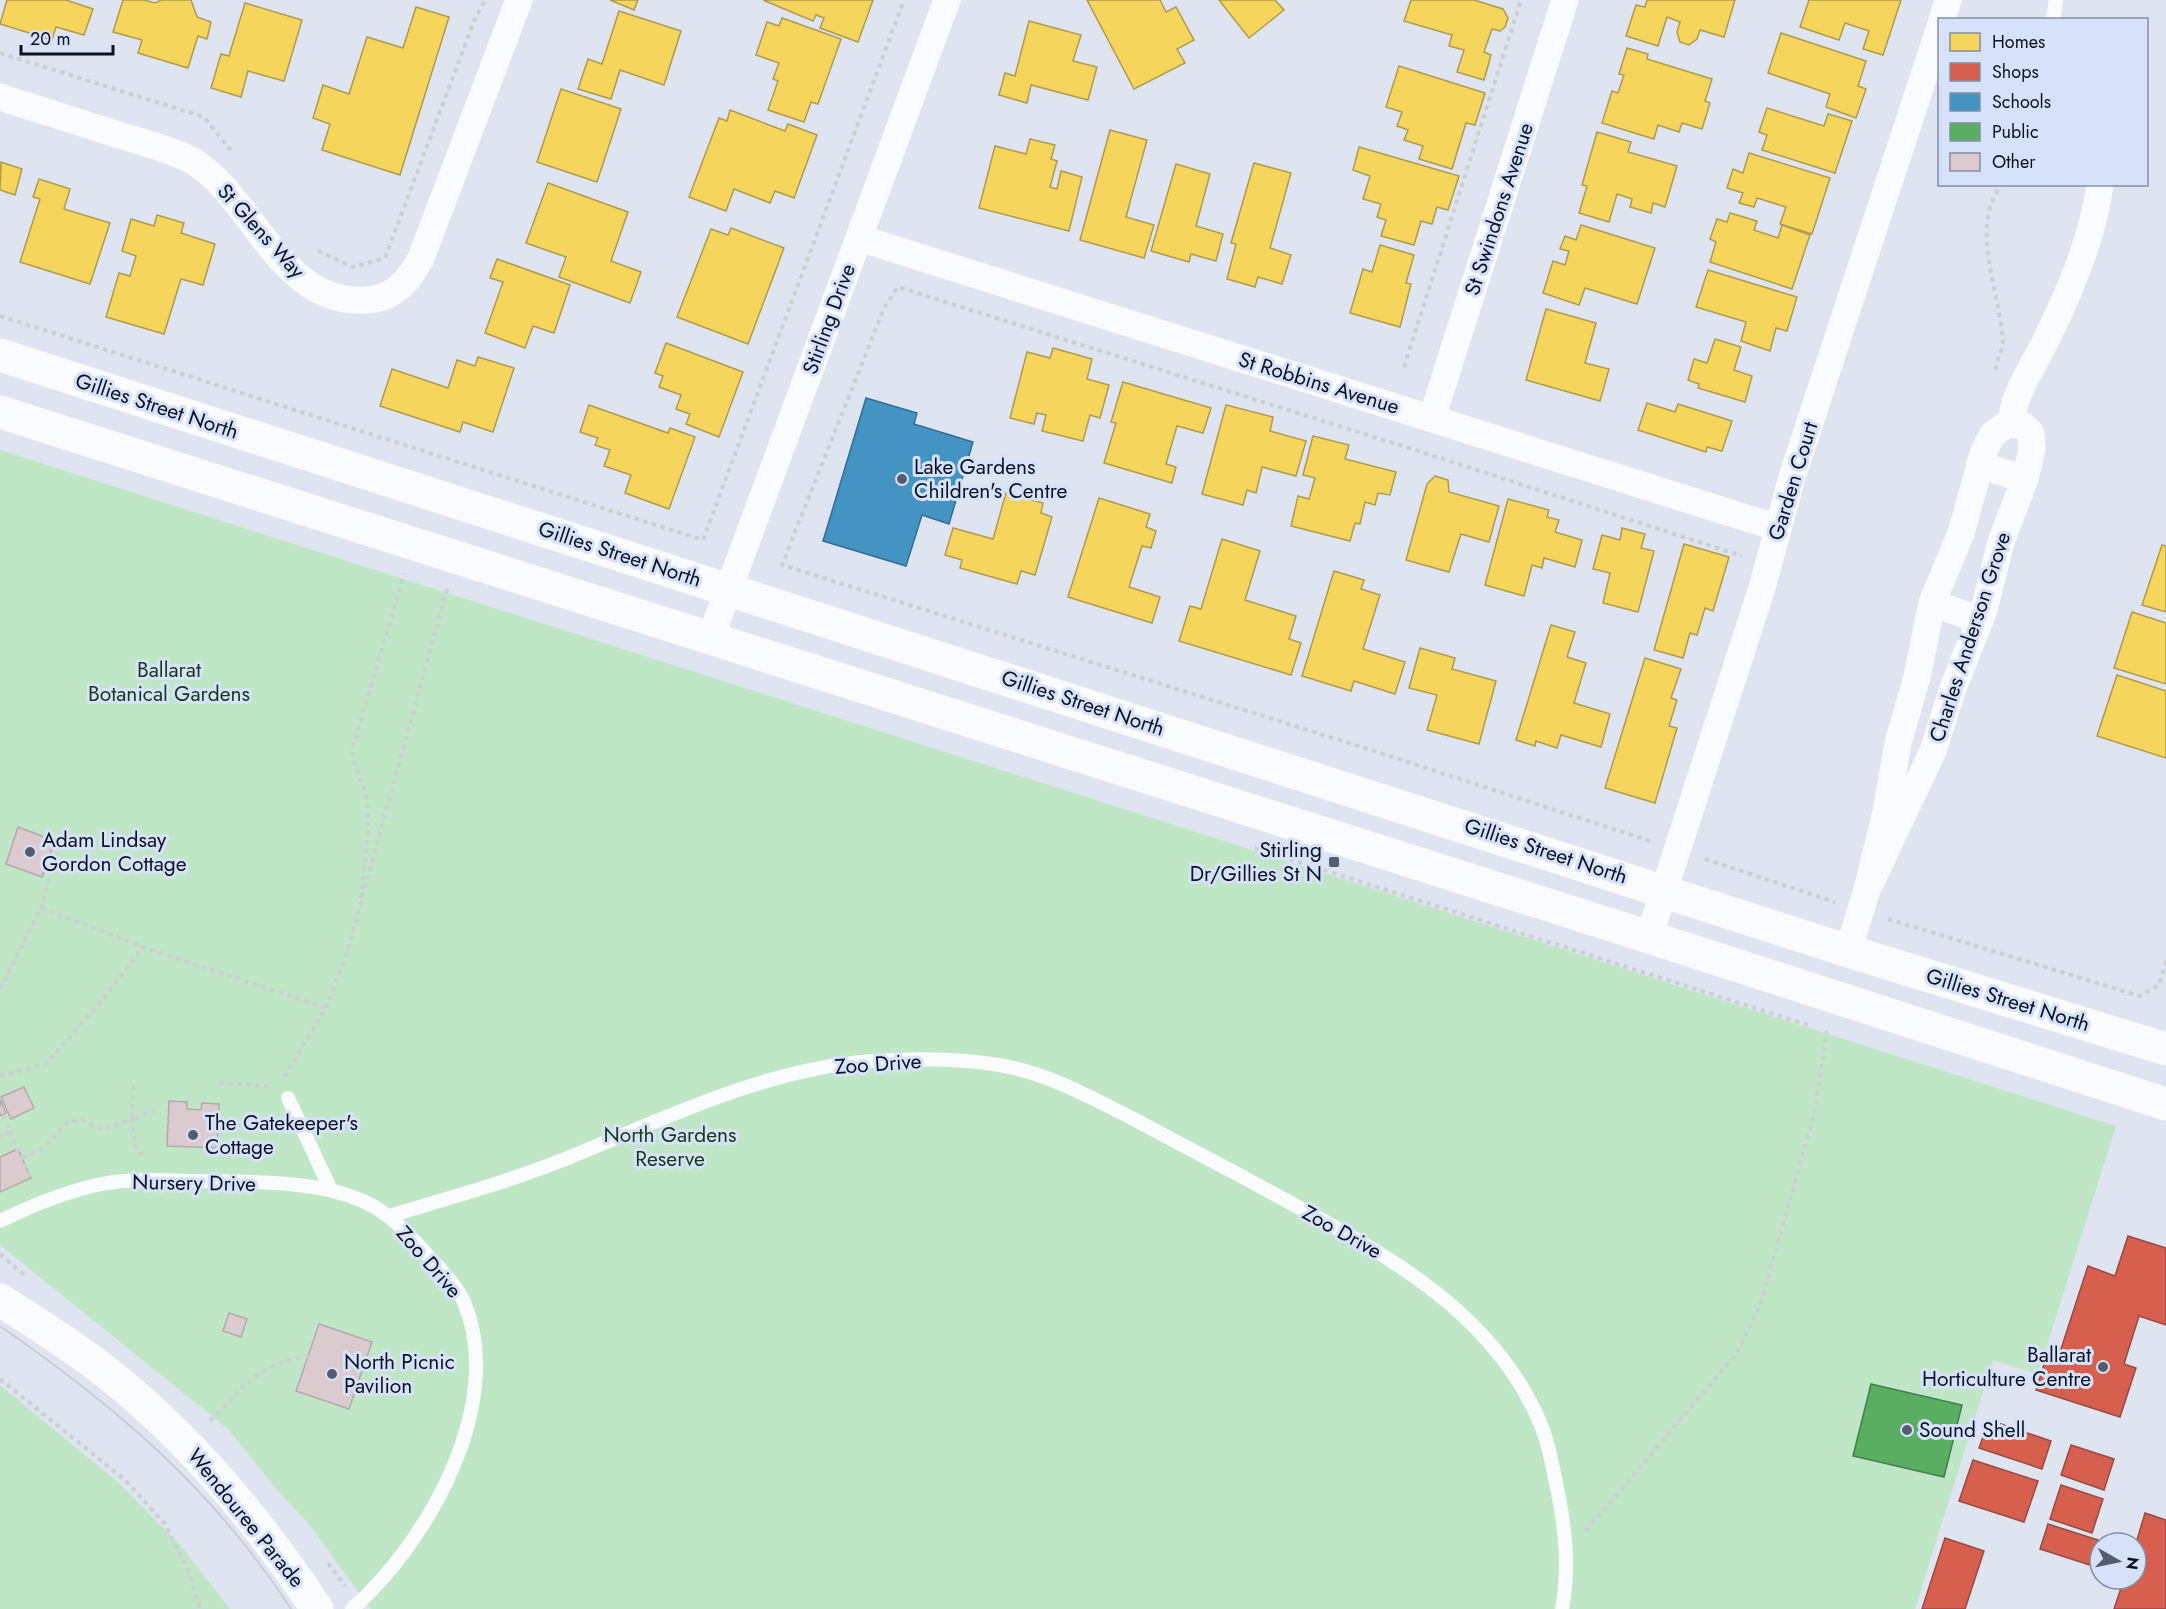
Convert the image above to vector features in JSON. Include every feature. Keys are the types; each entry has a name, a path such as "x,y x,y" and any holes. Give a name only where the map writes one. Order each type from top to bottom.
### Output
{"main road":[{"name":"Gillies Street North","path":"0,355 1665,890 1848,951 2166,1049"},
{"path":"0,411 2166,1104"},
{"name":"Wendouree Parade","path":"0,1300 105,1371 185,1442 255,1522 317,1609"}],"street":[{"name":"St Glens Way","path":"0,97 189,159 218,183 281,260 302,279 338,297 357,300 375,299 401,287 422,258 519,0"},
{"name":"Stirling Drive","path":"711,638 947,0"},
{"name":"St Swindons Avenue","path":"1432,418 1565,0"},
{"path":"1943,18 1948,0"},
{"name":"Garden Court","path":"1649,937 1762,588 1792,477 1938,33"},
{"path":"2011,423 2016,399 2059,312 2088,239 2100,186"},
{"name":"St Robbins Avenue","path":"859,238 1778,528"},
{"name":"Charles Anderson Grove","path":"1848,951 1864,900 1886,812 1898,743 1917,676 1932,603 1961,533 1979,465 1992,435 2003,425 2011,423 2026,427 2032,437 2025,479 2001,542 1980,620 1953,688 1933,751 1864,900"},
{"path":"1979,465 2025,479"},
{"path":"1932,603 1980,620"}],"lane":[{"path":"2052,18 2056,0"},
{"name":"Zoo Drive","path":"352,1609 397,1561 430,1510 464,1442 475,1392 471,1327 463,1301 449,1279 389,1216 554,1163 728,1093 827,1067 871,1061 950,1060 1012,1068 1035,1074 1077,1091 1182,1144 1363,1241 1433,1288 1495,1350 1530,1402 1542,1426 1550,1453 1568,1552 1562,1609"},
{"path":"285,1092 331,1190"},
{"name":"Nursery Drive","path":"0,1221 32,1205 80,1189 131,1180 226,1182 331,1190 357,1198 389,1216"}],"path":[{"path":"309,247 353,267 385,258 474,21 485,0"},
{"path":"0,316 703,540 904,0"},
{"path":"1404,368 1521,0"},
{"path":"0,53 204,117 234,154"},
{"path":"1996,381 1996,359 2004,342 1993,290 1986,216 1993,195 2000,186"},
{"path":"1651,842 1365,748 782,565 884,308 898,287 1743,556"},
{"path":"360,911 368,814 365,794 353,761 353,747 404,574"},
{"path":"219,1083 285,1092 285,1074 326,1008 347,954 360,911 448,588"},
{"path":"0,989 41,908 59,845"},
{"path":"1699,857 1864,900 2140,996 2158,985 2166,960"},
{"path":"41,908 143,947 326,1008"},
{"path":"0,1076 46,1064 100,1003 143,947"},
{"path":"1568,1552 1737,1353 1760,1305 1813,1119 1827,1031"},
{"path":"133,1086 132,1119 136,1151"},
{"path":"0,1107 32,1181 22,1186"},
{"path":"22,1158 42,1149 68,1122 82,1120 102,1130 158,1110"},
{"path":"0,1136 10,1131"},
{"path":"210,1421 249,1380 273,1365 308,1356"},
{"path":"0,1379 125,1480 165,1524 185,1564 200,1609"}],"green space":[{"name":"North Gardens Reserve","path":"0,450 2116,1126 2038,1374 1993,1360 1915,1609 371,1609 308,1523 283,1497 228,1429 0,1245"},
{"path":"0,1385 120,1484 180,1545 230,1609 0,1609"}],"building: Homes":[{"path":"7,0 66,0 93,9 84,35 56,27 52,40 0,24"},
{"path":"123,0 144,0 155,3 161,0 191,0 197,17 211,22 207,39 198,36 188,68 138,53 142,40 113,32"},
{"path":"610,0 638,0 634,10"},
{"path":"763,0 873,0 858,42 820,28 824,18 816,15 813,21"},
{"path":"1087,0 1160,0 1166,12 1176,7 1194,40 1177,49 1185,63 1134,89"},
{"path":"1219,0 1275,0 1284,10 1249,38"},
{"path":"1411,0 1474,0 1503,9 1508,18 1505,27 1500,31 1492,29 1484,52 1491,55 1484,80 1457,72 1464,50 1449,46 1452,35 1404,21"},
{"path":"1647,0 1735,0 1724,37 1700,30 1697,39 1689,45 1680,42 1677,32 1680,22 1667,17 1658,46 1626,36 1636,5 1645,7"},
{"path":"1809,0 1901,0 1883,55 1863,49 1869,31 1845,23 1839,40 1800,27"},
{"path":"245,3 302,20 284,81 248,71 241,97 211,88 221,54 229,56"},
{"path":"416,7 449,17 400,175 322,150 330,124 313,118 323,85 349,94 367,37 403,48"},
{"path":"619,11 681,31 664,85 620,70 611,99 578,89 588,59 602,64"},
{"path":"782,18 841,39 818,104 811,102 804,122 768,110 778,81 773,79 779,63 756,55 767,22 779,26"},
{"path":"1029,21 1081,35 1073,61 1097,67 1088,100 1031,85 1027,103 999,95 1005,73 1015,76"},
{"path":"1781,33 1866,61 1858,86 1866,89 1856,118 1826,107 1830,94 1768,73"},
{"path":"1627,48 1648,54 1647,59 1712,79 1705,101 1710,103 1702,129 1682,123 1679,132 1658,125 1654,139 1602,123 1612,91 1618,93 1624,75 1619,74"},
{"path":"1399,66 1485,93 1475,125 1466,123 1452,169 1419,159 1423,146 1404,140 1408,130 1397,126 1402,112 1386,107"},
{"path":"561,89 621,109 597,182 537,162"},
{"path":"1767,108 1824,126 1828,114 1852,121 1835,173 1762,150 1767,135 1759,132"},
{"path":"730,110 785,131 788,124 817,135 794,198 775,191 770,203 734,189 726,211 689,197 719,118 727,121"},
{"path":"1110,130 1147,140 1126,217 1154,225 1144,258 1080,240"},
{"path":"1597,132 1631,142 1628,152 1677,166 1665,207 1653,203 1651,213 1630,207 1632,199 1617,194 1609,222 1579,213 1587,186 1582,185"},
{"path":"1030,139 1055,145 1051,159 1057,161 1050,187 1057,189 1061,171 1082,177 1069,231 979,208 995,146 1026,154"},
{"path":"1359,147 1459,176 1448,210 1437,207 1432,224 1421,221 1414,245 1381,236 1386,220 1377,217 1381,204 1363,199 1370,176 1353,170"},
{"path":"1749,153 1830,178 1812,234 1780,224 1786,207 1757,198 1754,207 1739,203 1743,193 1727,188 1733,169 1743,173"},
{"path":"1,162 22,169 15,195 0,190"},
{"path":"1254,163 1291,173 1270,248 1291,255 1282,284 1258,277 1255,287 1227,279 1236,244 1231,243"},
{"path":"1176,164 1210,174 1196,226 1223,234 1216,261 1191,254 1189,262 1151,251"},
{"path":"39,179 70,189 64,209 110,223 90,284 20,262 40,199 33,197"},
{"path":"548,183 628,212 611,261 641,272 630,303 559,277 566,257 526,243"},
{"path":"1730,213 1757,221 1754,230 1778,238 1782,225 1810,235 1792,289 1710,262 1716,242 1710,239 1717,219 1727,222"},
{"path":"157,215 184,223 181,233 215,244 203,285 181,279 164,334 106,317 119,273 130,276 136,256 122,251 131,219 154,226"},
{"path":"1581,225 1655,248 1637,304 1585,288 1579,305 1543,293 1553,261 1565,265 1569,251 1560,249 1565,236 1576,240"},
{"path":"731,228 784,248 748,344 677,317 711,229 728,235"},
{"path":"1380,245 1414,255 1406,283 1411,284 1400,327 1350,313 1363,269 1372,272"},
{"path":"497,259 570,285 554,333 533,326 525,348 485,333 503,282 490,278"},
{"path":"1708,270 1797,297 1787,331 1776,328 1770,351 1741,341 1746,322 1696,307"},
{"path":"1546,309 1596,323 1585,363 1609,369 1600,401 1526,380"},
{"path":"1715,339 1741,347 1734,370 1752,376 1745,402 1698,388 1699,384 1688,380 1694,359 1707,363"},
{"path":"666,343 743,372 719,437 686,424 690,414 676,409 681,395 659,387 663,376 655,373"},
{"path":"1053,348 1092,359 1087,379 1109,385 1100,418 1090,415 1083,441 1042,431 1046,415 1037,413 1034,424 1010,418 1027,352 1050,358"},
{"path":"478,357 514,368 493,432 463,422 460,432 380,406 392,369 448,388 457,360 475,366"},
{"path":"1123,382 1211,408 1203,433 1177,426 1166,464 1176,467 1172,483 1104,463 1116,423 1111,422"},
{"path":"1647,403 1675,412 1678,404 1732,421 1722,451 1707,447 1706,452 1638,430"},
{"path":"589,405 668,433 670,428 695,437 669,509 625,493 631,475 604,466 610,450 595,445 598,438 580,432"},
{"path":"1226,405 1273,417 1270,431 1306,441 1296,476 1262,467 1256,493 1247,490 1243,505 1202,494"},
{"path":"1313,436 1349,445 1345,459 1396,472 1390,495 1378,493 1375,505 1365,502 1360,524 1355,523 1350,541 1291,526 1298,496 1309,499 1315,478 1303,475"},
{"path":"1435,476 1448,480 1449,492 1499,506 1489,542 1461,534 1449,572 1406,560 1427,484"},
{"path":"1006,493 1043,503 1041,513 1052,517 1035,575 1021,571 1017,584 960,568 962,560 945,555 953,528 993,539"},
{"path":"1099,498 1150,514 1146,527 1156,531 1151,548 1142,546 1129,587 1160,597 1152,623 1068,597"},
{"path":"1508,499 1549,510 1547,517 1559,520 1555,532 1582,540 1575,567 1544,558 1542,568 1532,565 1524,596 1485,585"},
{"path":"1622,528 1645,534 1641,548 1654,551 1638,612 1603,603 1610,573 1593,569 1602,535 1620,540"},
{"path":"1222,539 1260,551 1245,600 1296,616 1289,639 1301,643 1291,675 1179,641 1190,606 1201,609"},
{"path":"1684,544 1729,557 1713,611 1705,608 1697,635 1690,633 1683,658 1654,650"},
{"path":"2162,545 2166,546 2166,612 2142,605"},
{"path":"1334,571 1364,580 1361,589 1380,595 1363,649 1405,662 1395,694 1354,681 1351,691 1302,676"},
{"path":"2132,612 2166,623 2166,684 2114,668"},
{"path":"1551,625 1575,632 1567,657 1586,663 1574,703 1610,714 1601,747 1561,735 1557,748 1536,741 1535,746 1516,740"},
{"path":"1420,648 1455,658 1452,669 1496,681 1479,744 1427,730 1437,695 1409,688"},
{"path":"1645,658 1681,669 1671,698 1677,700 1669,726 1677,728 1655,803 1605,788"},
{"path":"2117,675 2166,691 2166,758 2097,736"}],"building: Shops":[{"path":"2128,1236 2166,1248 2166,1325 2139,1316 2124,1364 2136,1368 2120,1417 2036,1390 2049,1348 2060,1352 2088,1266 2115,1276"},
{"path":"1989,1420 2051,1441 2042,1469 1979,1448"},
{"path":"2071,1445 2114,1459 2104,1490 2061,1475"},
{"path":"1973,1460 2038,1481 2024,1522 1959,1501"},
{"path":"2061,1485 2103,1499 2093,1531 2088,1532 2050,1519"},
{"path":"2145,1513 2166,1520 2166,1609 2114,1609 2120,1591 2148,1591 2148,1531 2140,1531"},
{"path":"2048,1524 2088,1537 2088,1564 2040,1549"},
{"path":"1945,1538 1984,1551 1965,1609 1922,1609"}],"building: Schools":[{"name":"Lake Gardens Children's Centre","path":"866,398 917,413 914,424 973,442 949,524 922,515 906,566 823,541"}],"building: Public":[{"name":"Sound Shell","path":"1871,1384 1962,1405 1944,1477 1853,1456"}],"building: Other":[{"name":"Adam Lindsay Gordon Cottage","path":"18,827 55,841 42,877 6,864"},
{"path":"24,1087 34,1108 11,1119 1,1097"},
{"path":"0,1100 6,1113 0,1116"},
{"name":"The Gatekeeper's Cottage","path":"169,1101 187,1102 187,1109 201,1110 202,1103 219,1104 217,1148 167,1146"},
{"path":"18,1149 31,1178 0,1192 0,1157"},
{"path":"229,1313 247,1319 241,1337 223,1331"},
{"name":"North Picnic Pavilion","path":"319,1324 372,1342 349,1409 296,1391"}],"tram line":[{"path":"0,1326 84,1388 160,1453 229,1526 291,1609"}],"place":[{"name":"Lake Gardens Children's Centre","path":"902,479"},
{"name":"Adam Lindsay Gordon Cottage","path":"30,852"},
{"name":"Stirling Dr/Gillies St N","path":"1334,862"},
{"name":"The Gatekeeper's Cottage","path":"193,1135"},
{"name":"Ballarat Horticulture Centre","path":"2103,1367"},
{"name":"North Picnic Pavilion","path":"332,1374"},
{"name":"Sound Shell","path":"1907,1430"}],"park label":[{"name":"Ballarat Botanical Gardens","path":"169,682"}]}
